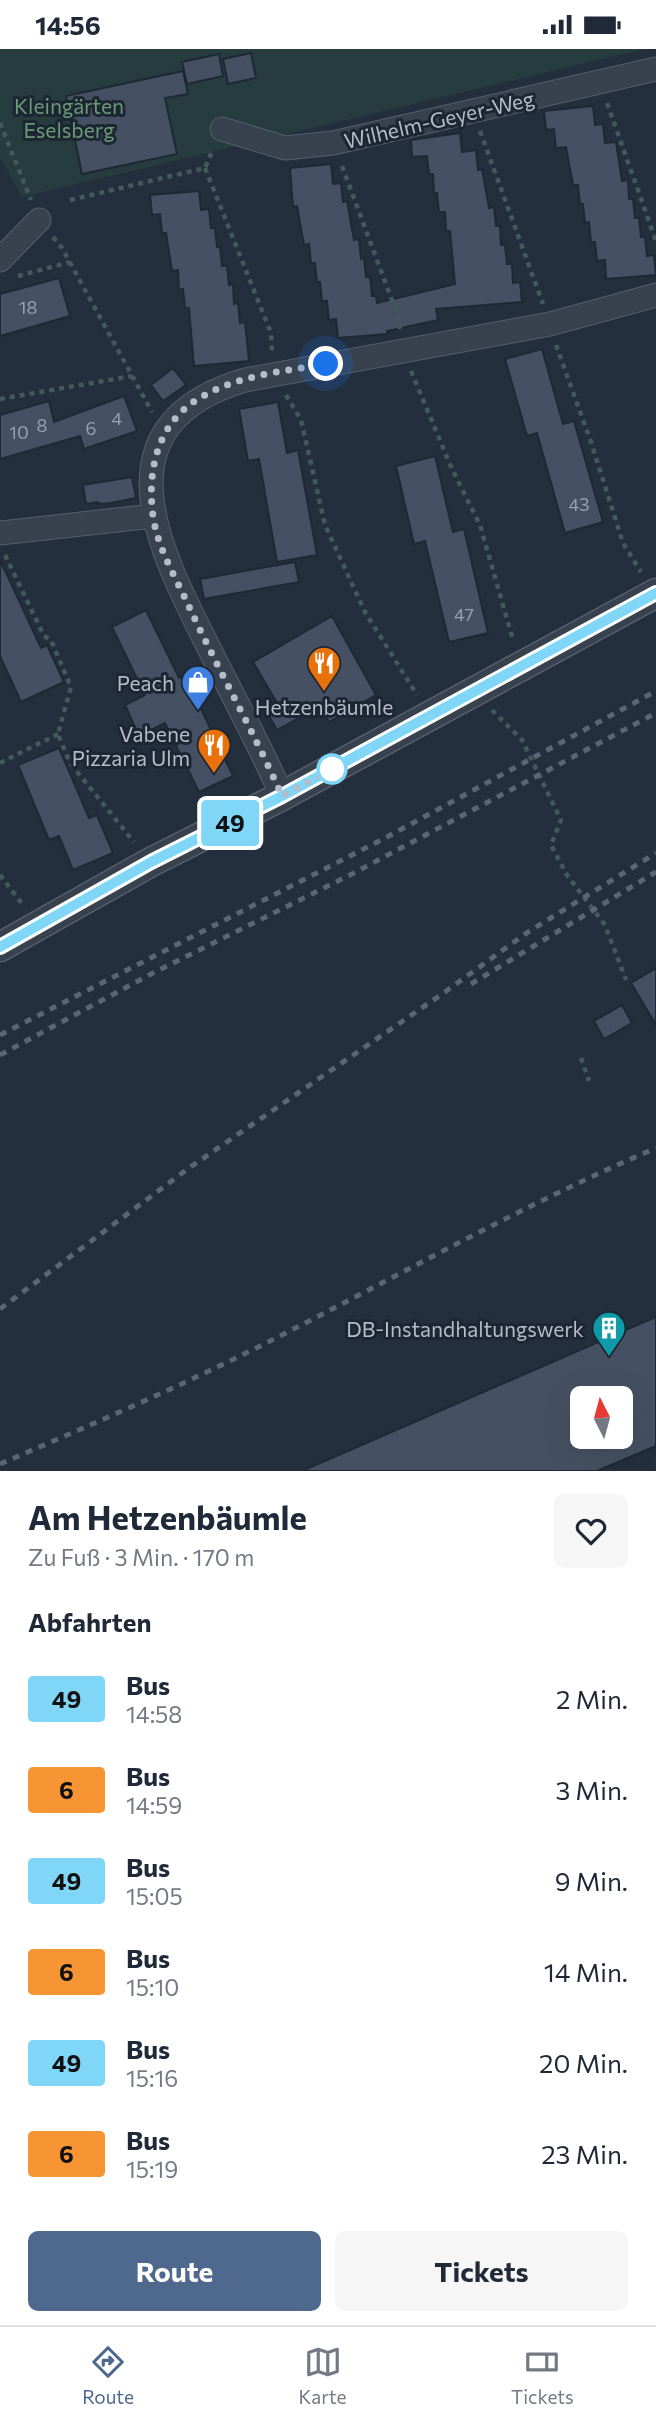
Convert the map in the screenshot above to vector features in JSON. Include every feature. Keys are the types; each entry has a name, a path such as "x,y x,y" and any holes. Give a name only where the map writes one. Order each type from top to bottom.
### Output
{"street":[{"name":"Wilhelm-Geyer-Weg","path":"222,129 285,148 333,143 656,69"},
{"path":"6,269 39,220"},
{"path":"282,796 196,623 159,541 153,516 152,465 164,434 178,414 218,388 273,373 550,324 656,295"},
{"path":"0,533 153,516"},
{"path":"0,947 151,862 282,796 656,593"}],"path":[{"path":"609,111 656,241"},
{"path":"0,123 39,220 62,248 138,386"},
{"path":"222,129 205,168 271,333"},
{"path":"482,137 534,276"},
{"path":"342,165 397,314"},
{"path":"70,200 205,168"},
{"path":"6,269 70,263"},
{"path":"561,360 591,442 622,543 656,593"},
{"path":"273,373 301,421 324,525 365,612 419,699"},
{"path":"0,399 132,376"},
{"path":"417,387 452,469 480,525 514,645"},
{"path":"0,545 44,636 51,640 71,687 58,734 70,763 137,845"},
{"path":"475,691 522,740 561,820 551,845 567,875 605,925 626,980"},
{"path":"0,763 58,734"},
{"path":"0,875 30,914"},
{"path":"581,1058 589,1081"}],"green space":[{"name":"Kleingärten Eselsberg","path":"0,49 645,49 22,197 0,157"}],"building":[{"path":"251,53 256,78 228,84 223,59"},
{"path":"219,54 223,76 187,84 182,62"},
{"path":"183,71 188,94 165,98 177,154 82,174 66,96"},
{"path":"593,106 595,125 603,124 605,143 616,142 622,181 628,180 629,199 633,199 635,218 639,218 641,237 645,237 647,256 654,255 656,275 606,279 605,260 597,261 595,242 591,242 589,222 585,223 583,204 580,204 578,185 573,185 566,147 556,148 554,129 546,130 544,111"},
{"path":"460,133 462,152 476,150 478,170 482,169 489,208 494,207 496,226 500,226 501,245 505,245 507,264 512,264 513,283 520,282 522,302 436,309 438,320 387,331 387,334 338,338 336,319 329,320 327,301 322,301 320,282 317,282 315,263 311,263 309,244 304,245 297,206 293,207 290,168 331,164 333,184 341,183 343,202 347,201 354,240 359,239 366,277 370,277 372,296 376,296 377,303 455,284 450,231 446,231 445,212 439,212 427,156 412,157 411,140"},
{"path":"199,191 201,210 209,209 211,228 215,228 217,247 220,247 222,266 227,266 229,285 233,284 234,304 238,303 240,323 245,322 249,361 194,366 189,308 185,308 183,289 179,290 178,270 172,271 160,214 152,215 150,195"},
{"path":"59,278 70,316 0,336 0,294"},
{"path":"542,349 563,424 574,421 603,522 565,533 537,433 527,436 505,359"},
{"path":"173,368 186,385 163,401 151,385"},
{"path":"124,396 137,431 84,449 80,436 0,459 0,415 49,401 54,422"},
{"path":"278,402 287,453 298,450 317,555 277,562 259,459 248,461 239,409"},
{"path":"435,456 453,532 464,529 488,633 449,642 425,541 414,544 396,466"},
{"path":"132,477 136,498 86,504 83,485"},
{"path":"0,560 41,648 47,645 64,682 21,702 0,656"},
{"path":"295,562 299,582 204,599 200,579"},
{"path":"146,610 179,678 185,675 233,776 199,792 165,723 139,736 125,705 145,695 112,627"},
{"path":"332,616 376,695 329,722 320,706 277,730 265,709 277,703 253,662"},
{"path":"59,748 89,818 97,815 113,853 73,870 59,836 49,840 18,765"},
{"path":"656,968 656,1025 631,983"},
{"path":"622,1005 632,1023 604,1039 594,1021"},
{"name":"DB-Instandhaltungswerk","path":"656,1317 656,1446 597,1471 302,1471"}],"railway":[{"path":"0,1035 387,837 656,691"},
{"path":"0,1055 153,973 350,875 656,713"},
{"path":"0,1309 189,1168 528,932 656,853"},
{"path":"471,984 656,872"},
{"path":"0,1464 208,1371 511,1216 656,1148"}],"bus line":[{"name":"49","path":"0,947 151,862 282,796 656,593"}],"place":[{"name":"Hetzenbäumle","path":"324,693"},
{"name":"Peach","path":"198,712"},
{"name":"Vabene Pizzaria Ulm","path":"214,775"},
{"name":"DB-Instandhaltungswerk","path":"609,1358"}],"route":[{"path":"326,364 245,380 218,388 196,400 178,414 164,434 152,465 152,484 153,516 159,541 196,623 282,796 338,766 332,769"}]}
